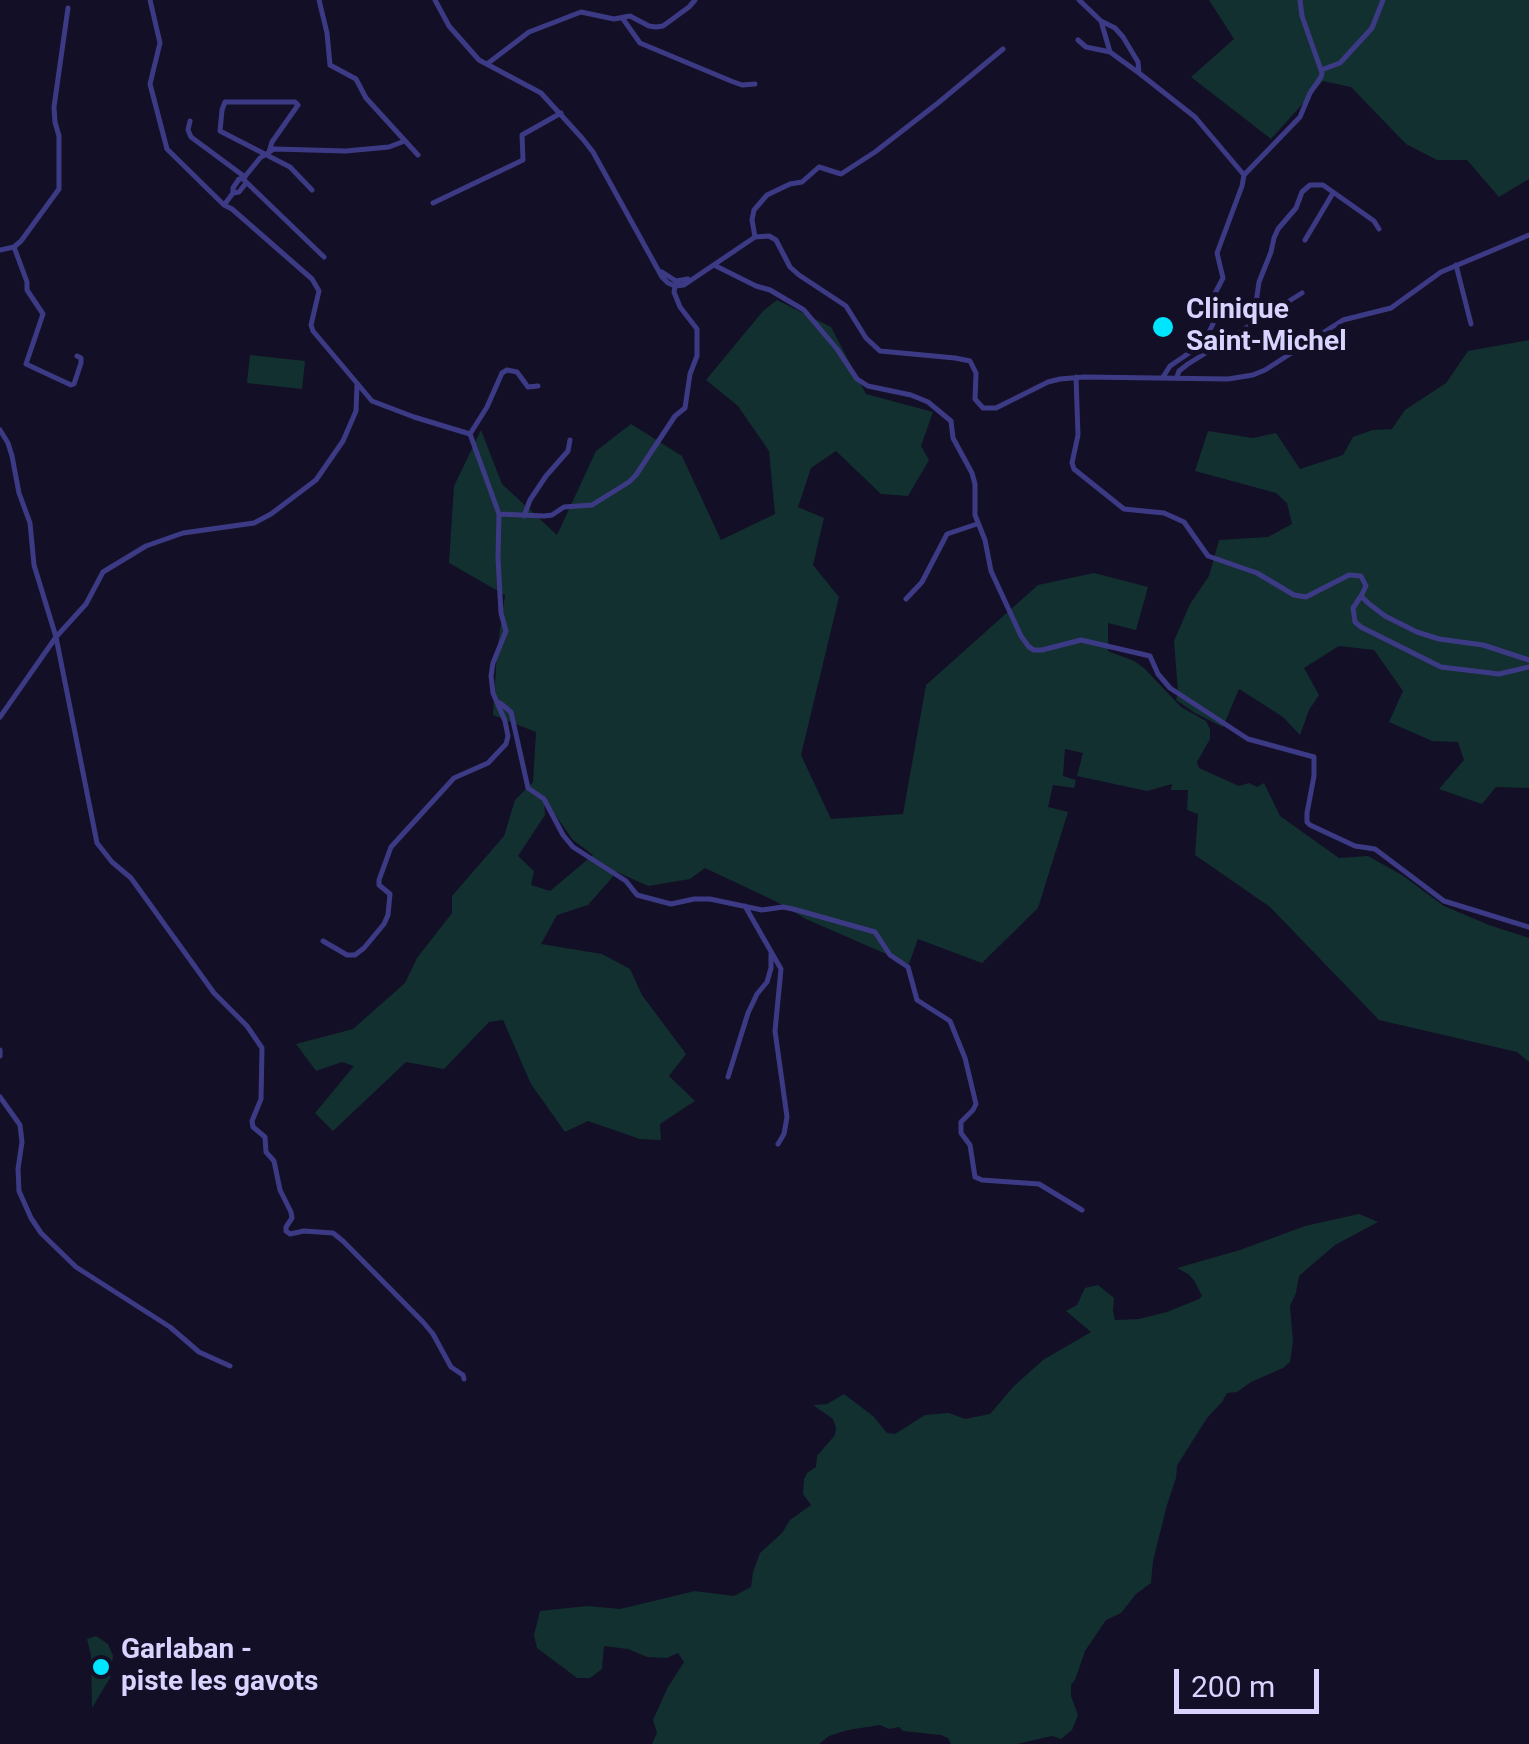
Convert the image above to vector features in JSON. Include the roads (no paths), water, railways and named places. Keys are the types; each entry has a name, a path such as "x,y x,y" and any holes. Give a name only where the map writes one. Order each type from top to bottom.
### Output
{"street":[{"path":"150,0 160,43 150,84 167,149 317,286 319,299 313,331 372,401 470,434"},
{"path":"319,0 330,64 356,79 366,98 418,155"},
{"path":"435,0 442,16 479,60 542,93 593,152 657,266 675,283 680,307 697,329 699,348 685,408 674,416 629,482 598,503 564,507 552,516 499,514"},
{"path":"579,0 581,12"},
{"path":"487,64 529,32 581,12 595,17 630,16 649,26 663,26 695,0"},
{"path":"1079,0 1123,37 1138,62 1139,72"},
{"path":"1163,377 1170,366 1202,342 1213,324 1209,305 1223,278 1217,254 1244,175 1300,117 1321,77 1300,0"},
{"path":"1321,70 1340,64 1372,28 1382,0"},
{"path":"0,250 21,242 58,189 60,156 54,106 68,8"},
{"path":"622,19 640,42 730,82 755,84"},
{"path":"1101,21 1110,52"},
{"path":"1078,40 1094,50 1110,52 1196,117 1244,175"},
{"path":"755,237 754,210 767,195 802,182 819,167 842,174 1003,49"},
{"path":"225,203 239,192 244,179 267,153 298,105 225,102 220,131 267,153 290,167 312,190"},
{"path":"433,203 522,160 522,135 560,113"},
{"path":"190,121 191,137 244,179 324,257"},
{"path":"267,153 286,148 346,151 402,142"},
{"path":"1254,324 1258,282 1278,228 1291,216 1302,192 1310,185 1323,185 1379,229"},
{"path":"1305,240 1333,193"},
{"path":"675,283 696,276 755,237 769,236 776,240 798,275 846,306 866,338 880,351 970,361 976,373 975,398 984,408 996,408 1048,382 1076,377 1228,379 1253,375 1343,320 1391,308 1441,272 1529,236"},
{"path":"14,247 27,290 42,314 26,364 71,385 82,363 78,356"},
{"path":"714,265 804,310 857,379 868,386 911,394 940,409 951,421 953,438 975,484 977,524 985,540 991,571 1021,636 1034,650 1081,640 1150,656 1170,688 1248,739 1314,757 1307,812 1310,825 1355,846 1375,849 1444,901 1529,927"},
{"path":"1456,265 1470,324"},
{"path":"1177,378 1188,364 1302,293"},
{"path":"1187,378 1188,364"},
{"path":"470,434 502,373 517,372 528,387 538,386"},
{"path":"1076,377 1078,434 1072,463 1079,474 1124,509 1164,514 1184,522 1208,556 1241,566 1294,595 1306,597 1355,575 1366,581 1354,608 1355,622 1441,667 1499,674 1529,664"},
{"path":"0,718 56,636 86,604 104,572 146,546 183,532 254,523 316,480 356,411 358,385"},
{"path":"0,430 8,442 19,494 30,523 34,565 56,636 97,842 131,878 214,993 247,1026 262,1048 261,1099 252,1121 253,1127 265,1137 266,1152 274,1161 280,1190 292,1212 286,1231 333,1233 343,1240 423,1322 451,1368 464,1378"},
{"path":"323,941 347,955 355,955 364,948 388,916 390,894 379,885 379,880 391,848 454,778 488,763 506,744 508,736 493,693 492,664 506,630 501,613 499,514 470,434"},
{"path":"524,516 546,476 568,451 570,440"},
{"path":"906,598 922,582 947,534 977,524"},
{"path":"1362,596 1385,616 1430,637 1483,645 1529,664"},
{"path":"498,701 511,712 528,788 544,799 563,835 583,856 614,872 637,895 671,904 710,899 762,910 793,908 875,932 890,955 908,968 917,1000 950,1021 965,1058 976,1104 960,1122 961,1133 970,1144 975,1177 1044,1186 1082,1210"},
{"path":"744,906 781,969 775,1031 787,1117 778,1144"},
{"path":"728,1077 748,1013 767,982 771,951"},
{"path":"0,1097 20,1125 19,1191 41,1234 76,1266 170,1328 199,1352 230,1366"}],"place":[{"name":"Clinique Saint-Michel","path":"1163,327"},
{"name":"Garlaban - piste les gavots","path":"101,1667"}]}
